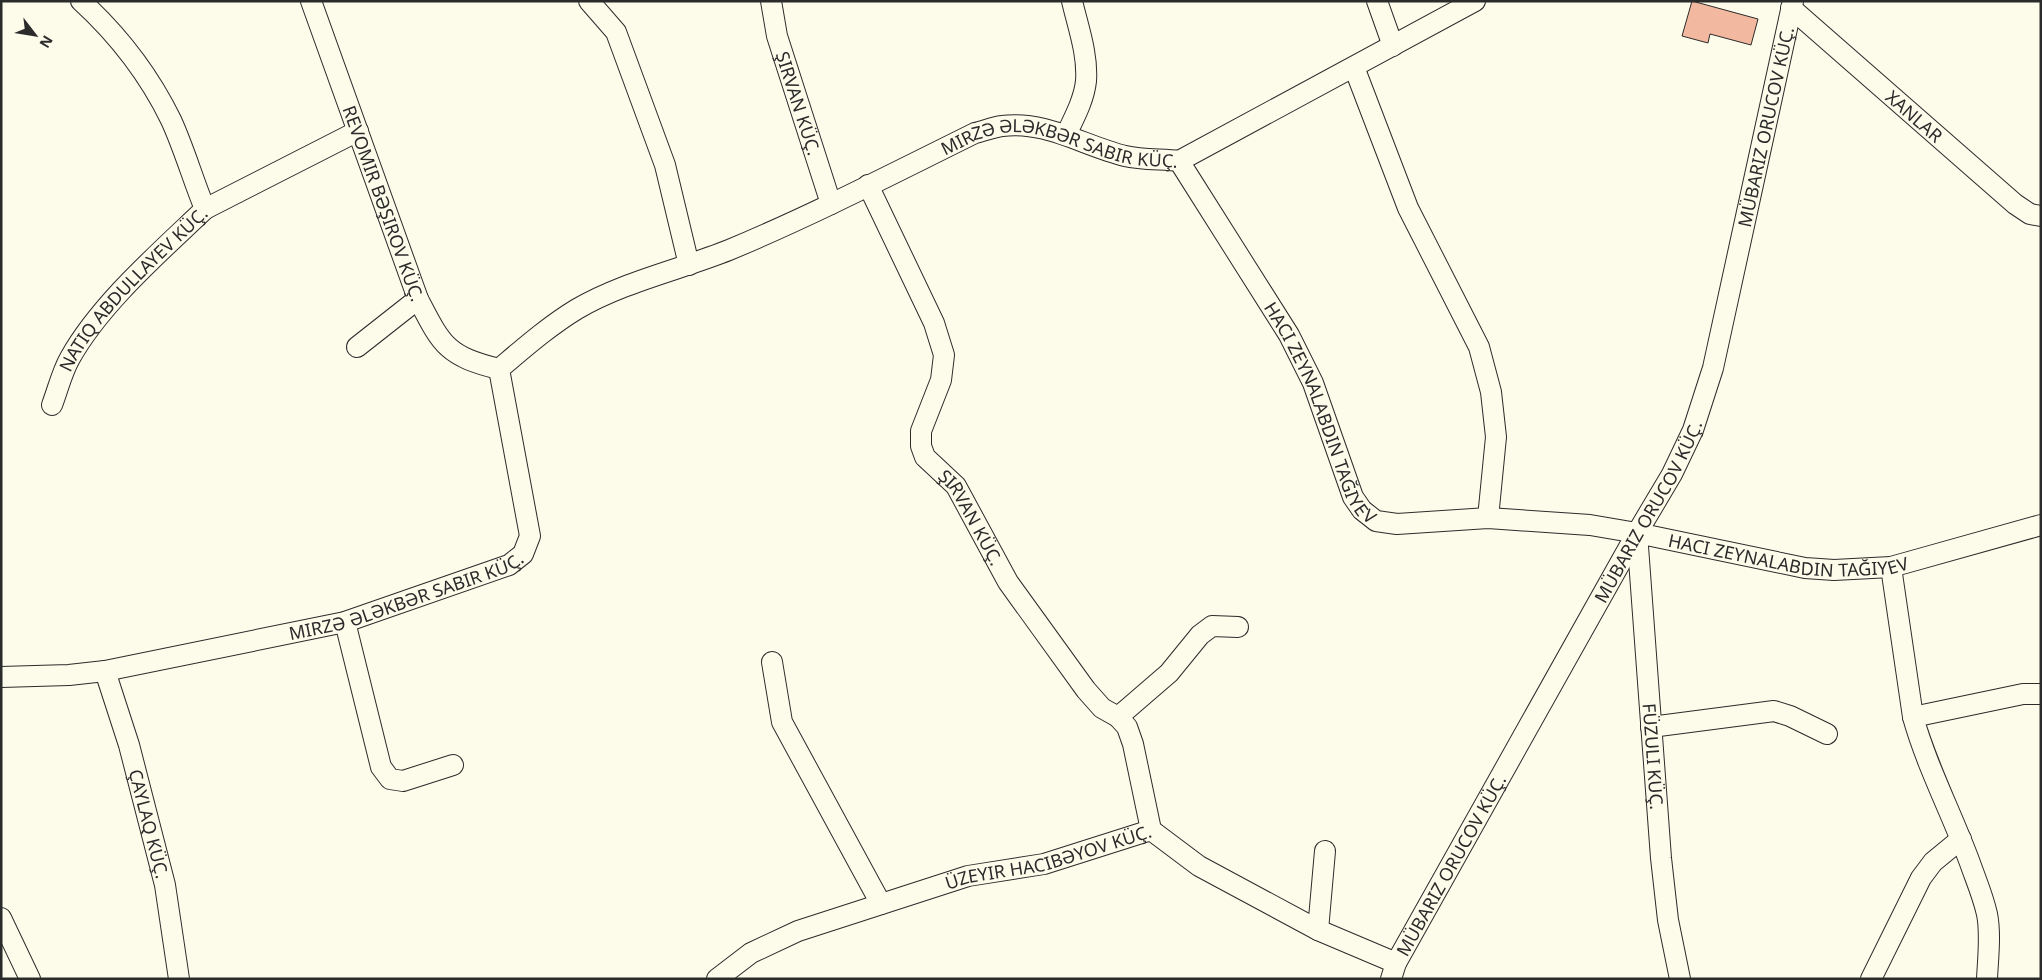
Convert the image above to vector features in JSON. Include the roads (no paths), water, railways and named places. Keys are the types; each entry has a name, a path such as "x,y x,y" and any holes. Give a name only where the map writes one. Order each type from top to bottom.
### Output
{"street":[{"name":"NATIQ ABDULLAYEV KÜÇ.","path":"52,404 69,358 100,315 152,259 205,209 171,120 153,87 124,47 81,1"},
{"name":"REVOMIR BƏŞIROV KÜÇ.","path":"311,1 418,300 437,335 454,353 473,363 498,369"},
{"path":"589,1 616,32 665,165 689,264"},
{"name":"ŞIRVAN KÜÇ.","path":"771,1 777,36 831,204"},
{"path":"1066,135 1081,101 1086,82 1085,56 1072,1"},
{"path":"1377,1 1393,46"},
{"name":"MIRZƏ ƏLƏKBƏR SABIR KÜÇ.","path":"1,677 68,675 105,671 345,622 509,565 523,554 530,536 498,369 544,332 578,309 624,288 728,250 831,204 975,133 1001,126 1020,125 1066,135 1125,156 1179,161 1475,1"},
{"name":"XANLAR","path":"1792,4 2015,204 2030,214 2041,216"},
{"name":"MÜBARIZ ORUCOV KÜÇ.","path":"1393,971 1637,533 1672,474 1693,430 1713,368 1792,4"},
{"path":"1354,67 1408,208 1479,347 1491,392 1496,437 1488,518"},
{"path":"205,209 358,131"},
{"path":"1179,161 1289,335 1313,383 1353,497 1362,510 1376,521 1397,524 1488,518 1590,525 1805,568 1834,570 1891,567 2041,525"},
{"name":"ŞIRVAN KÜÇ.","path":"868,185 934,323 944,356 941,380 921,431 921,446 925,457 956,486 1008,582 1086,690 1102,708 1118,717 1127,727 1134,744 1151,830"},
{"path":"357,347 418,300"},
{"name":"FÜZULI KÜÇ.","path":"1637,533 1661,858 1668,920 1680,979"},
{"path":"1891,567 1914,717 1920,739 1961,839 1988,915 1987,979"},
{"path":"345,622 381,767 390,779 404,781 454,765"},
{"path":"1118,717 1169,672 1200,635 1212,626 1238,627"},
{"path":"772,662 782,722 881,904"},
{"name":"ÇAYLAQ KÜÇ.","path":"105,671 129,745 163,876 178,979"},
{"path":"1914,717 2023,694 2041,694"},
{"path":"1651,727 1774,712 1790,716 1827,734"},
{"path":"717,979 750,953 798,931 968,876 1044,864 1151,830 1199,866 1393,971"},
{"path":"1871,979 1921,878 1933,862 1961,839"},
{"path":"1318,930 1325,851"},
{"path":"1,918 30,979"}]}
